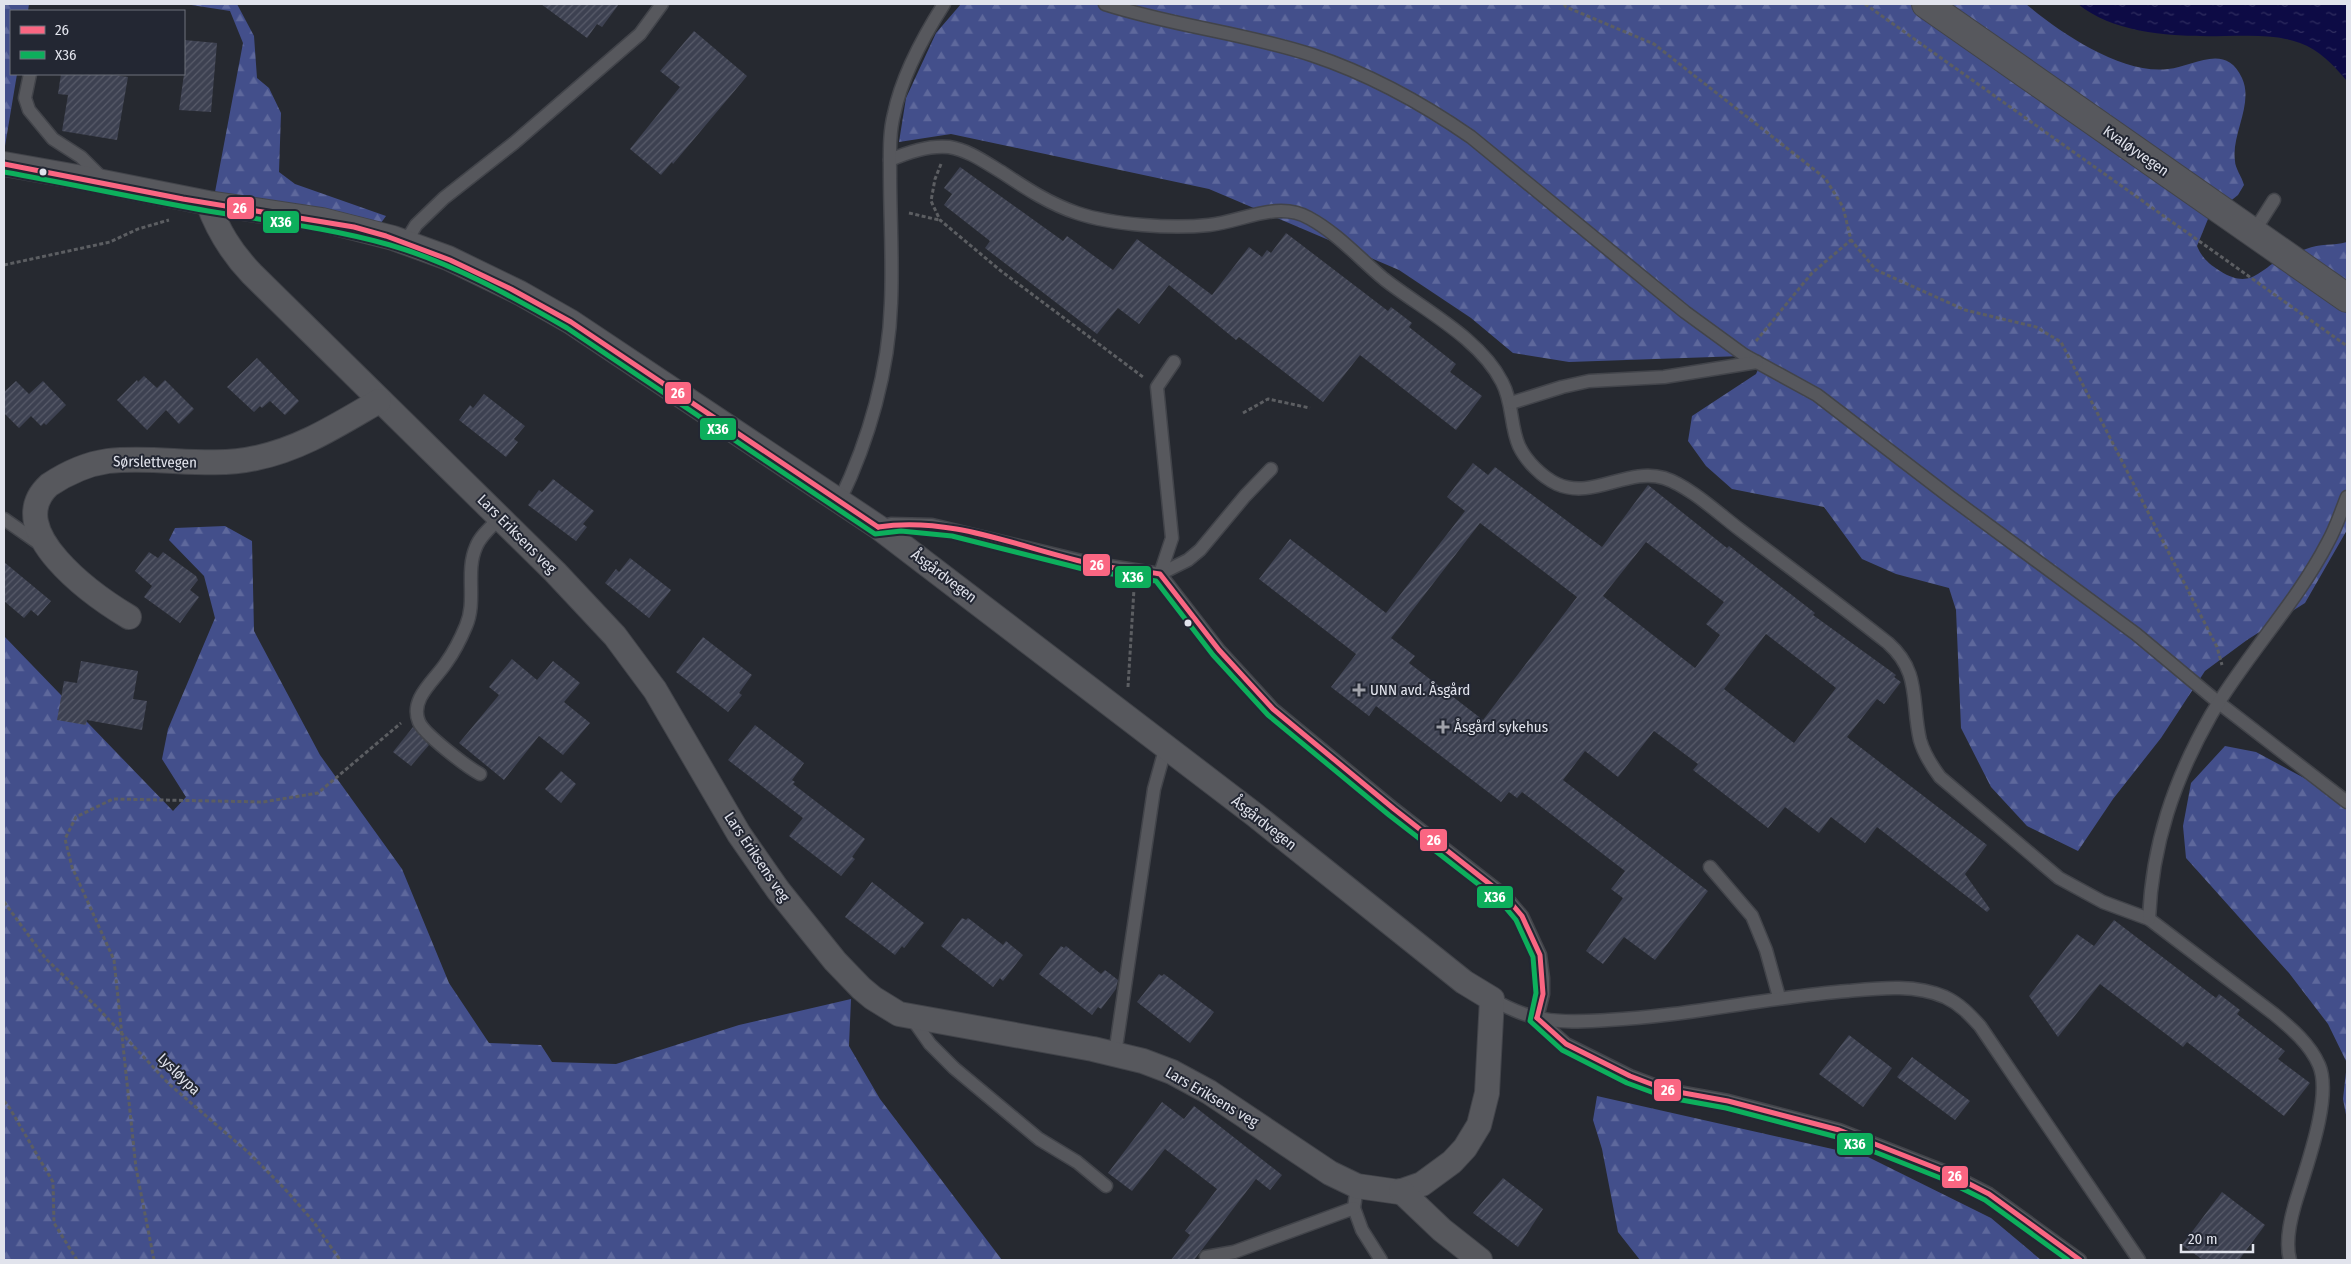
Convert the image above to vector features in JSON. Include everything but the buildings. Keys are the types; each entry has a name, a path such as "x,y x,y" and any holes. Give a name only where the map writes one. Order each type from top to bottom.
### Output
{"street":[{"name":"Kvaløyvegen","path":"1926,4 2347,298"},
{"name":"Åsgårdvegen","path":"4,164 208,203 322,220 405,243 476,270 571,322 878,527 1166,746 1464,982 1492,999"},
{"name":"Lars Eriksens veg","path":"208,203 220,234 233,253 379,401 577,594 638,665 655,690 739,834 764,871 835,961 873,998 899,1014 911,1017 1014,1033 1115,1054 1172,1072 1209,1092 1330,1173 1355,1197 1385,1191 1401,1191"},
{"name":"Sørslettvegen","path":"130,617 101,600 48,556 37,542 29,519 30,508 34,499 54,482 85,466 121,460 210,463 261,457 295,448 379,401"},
{"path":"1480,1260 1442,1230 1401,1191 1422,1184 1452,1162 1465,1148 1479,1125 1487,1093 1492,999"}],"lane":[{"path":"405,243 413,234 416,225 444,198 514,143 626,44 640,34 662,4"},
{"path":"1105,4 1311,55 1345,67 1404,95 1439,116 1471,138 1654,289 1744,355 1817,395 1950,498 2136,634 2219,703 2347,802"},
{"path":"840,500 870,426 887,342 891,304 890,160 893,115 899,93 928,30 943,5"},
{"path":"30,75 25,98 29,110 53,139 81,157 106,182"},
{"path":"890,160 905,153 926,148 947,147 966,152 1058,206 1082,215 1148,225 1185,227 1212,225 1268,212 1284,211 1299,213 1312,219 1386,280 1467,341 1487,360 1502,381 1510,403 1518,445 1540,472 1558,484 1579,488 1601,486 1638,476 1653,475 1668,480 1709,506 1888,643 1901,655 1910,670 1920,740 1926,756 1940,777 2059,878 2103,902 2149,920 2294,1030 2310,1048 2320,1066 2323,1081 2322,1101 2293,1212 2289,1234 2288,1253 2290,1260"},
{"path":"2253,233 2274,200"},
{"path":"1160,574 1172,538 1167,467 1157,387 1174,362"},
{"path":"1510,403 1589,381 1664,377 1757,362"},
{"path":"878,527 891,524 932,524 1090,563 1160,574 1188,560 1200,550 1245,496 1271,469"},
{"path":"2149,920 2155,855 2169,804 2201,734 2228,689 2329,542 2347,497"},
{"path":"480,774 430,736 419,723 417,710 424,691 446,663 467,625 470,600 470,568 476,545 500,518"},
{"path":"4,520 37,542"},
{"path":"1160,574 1219,650 1273,709 1394,809 1505,896 1522,916 1540,955 1544,978 1543,994 1537,1018"},
{"path":"1115,1054 1154,789 1166,746"},
{"path":"1710,867 1752,916 1766,950 1779,997"},
{"path":"1492,999 1515,1012 1545,1020 1583,1021 1663,1016 1779,997 1899,988 1945,997 1964,1008 2002,1056 2139,1260"},
{"path":"911,1017 930,1044 954,1068 1039,1139 1077,1162 1106,1186"},
{"path":"1537,1018 1566,1044 1630,1076 1667,1090 1728,1101 1839,1130 1946,1172 1989,1194 2080,1260"},
{"path":"1206,1257 1234,1252 1281,1233 1355,1197 1362,1230 1381,1260"}],"path":[{"path":"1564,4 1566,7 1654,44 1825,178 1843,207 1851,240 1876,270 1965,310 2036,327 2061,342 2217,647 2228,689"},
{"path":"1865,4 2347,346"},
{"path":"940,220 931,201 934,179 947,147"},
{"path":"4,265 110,242 138,229 176,218 208,203"},
{"path":"890,213 912,212 940,220 1001,271 1157,387"},
{"path":"1744,355 1812,273 1851,240"},
{"path":"1243,413 1268,400 1310,408"},
{"path":"1126,717 1135,571"},
{"path":"154,1260 136,1168 114,960 72,867 65,838 76,817 113,799 263,802 318,793 417,710"},
{"name":"Lysløypa","path":"4,902 46,959 122,1033 168,1083 249,1153 284,1188 313,1221 340,1260"},
{"path":"4,1102 9,1107 53,1182 54,1223 77,1260"}],"green space":[{"path":"4,4 29,4 28,10 10,10 10,75 17,75 4,152"},
{"path":"185,4 237,4 254,36 257,78 269,88 281,113 279,172 295,184 386,216 381,223 215,192 243,43 230,11"},
{"path":"961,4 1095,4 1103,7 1103,4 2026,4 2073,38 2092,49 2131,65 2150,69 2168,69 2209,59 2227,61 2235,67 2242,78 2245,88 2244,109 2235,151 2235,164 2244,185 2238,195 2208,219 2197,246 2209,263 2216,268 2238,279 2246,279 2287,255 2311,247 2347,242 2347,530 2305,603 2247,640 2205,671 2161,738 2113,799 2078,851 2027,826 1991,787 1961,728 1956,610 1949,588 1896,574 1862,559 1824,507 1732,489 1706,466 1688,441 1692,416 1756,374 1761,363 1742,356 1569,362 1513,353 1471,318 1399,270 1209,189 951,134 899,142 906,98 936,33"},
{"path":"225,526 252,541 254,631 320,755 402,869 449,983 489,1043 541,1045 552,1062 616,1064 739,1025 851,999 849,1046 880,1099 1002,1260 4,1260 4,636 173,811 186,797 162,759 168,729 215,618 204,576 169,540 175,528"},
{"path":"2225,746 2256,752 2347,801 2347,1063 2328,1024 2289,973 2186,858 2183,826 2191,783"},
{"path":"2347,1063 2347,1120 2343,1099"},
{"path":"1597,1096 1868,1157 1991,1218 2041,1260 1640,1260 1618,1232 1602,1149 1593,1120"}],"water":[{"path":"2078,4 2347,4 2347,81 2320,54 2307,46 2291,40 2263,36 2188,36 2148,32 2110,22"}],"transit line":[{"name":"26","path":"4,164 183,199 354,227 386,236 450,260 511,289 571,322 878,527"},
{"name":"X36","path":"4,172 208,211 322,229 413,252 481,281 567,328 875,534 901,531 952,536 1087,570 1156,581 1213,655 1268,715 1389,815 1500,901 1516,920 1533,957 1536,993 1530,1021 1562,1050 1627,1083 1665,1097 1726,1108 1837,1137 1943,1179 1985,1200 2068,1260"},
{"name":"26","path":"878,527 905,525 958,529 1097,565 1160,574 1219,650 1273,709 1394,809 1505,896 1522,916 1540,955 1543,994 1537,1018"},
{"name":"26","path":"1537,1018 1566,1044 1630,1076 1667,1090 1728,1101 1839,1130 1946,1172 1989,1194 2080,1260"}],"place":[{"name":"UNN avd. Åsgård","path":"1359,690"},
{"name":"Åsgård sykehus","path":"1443,727"}]}
